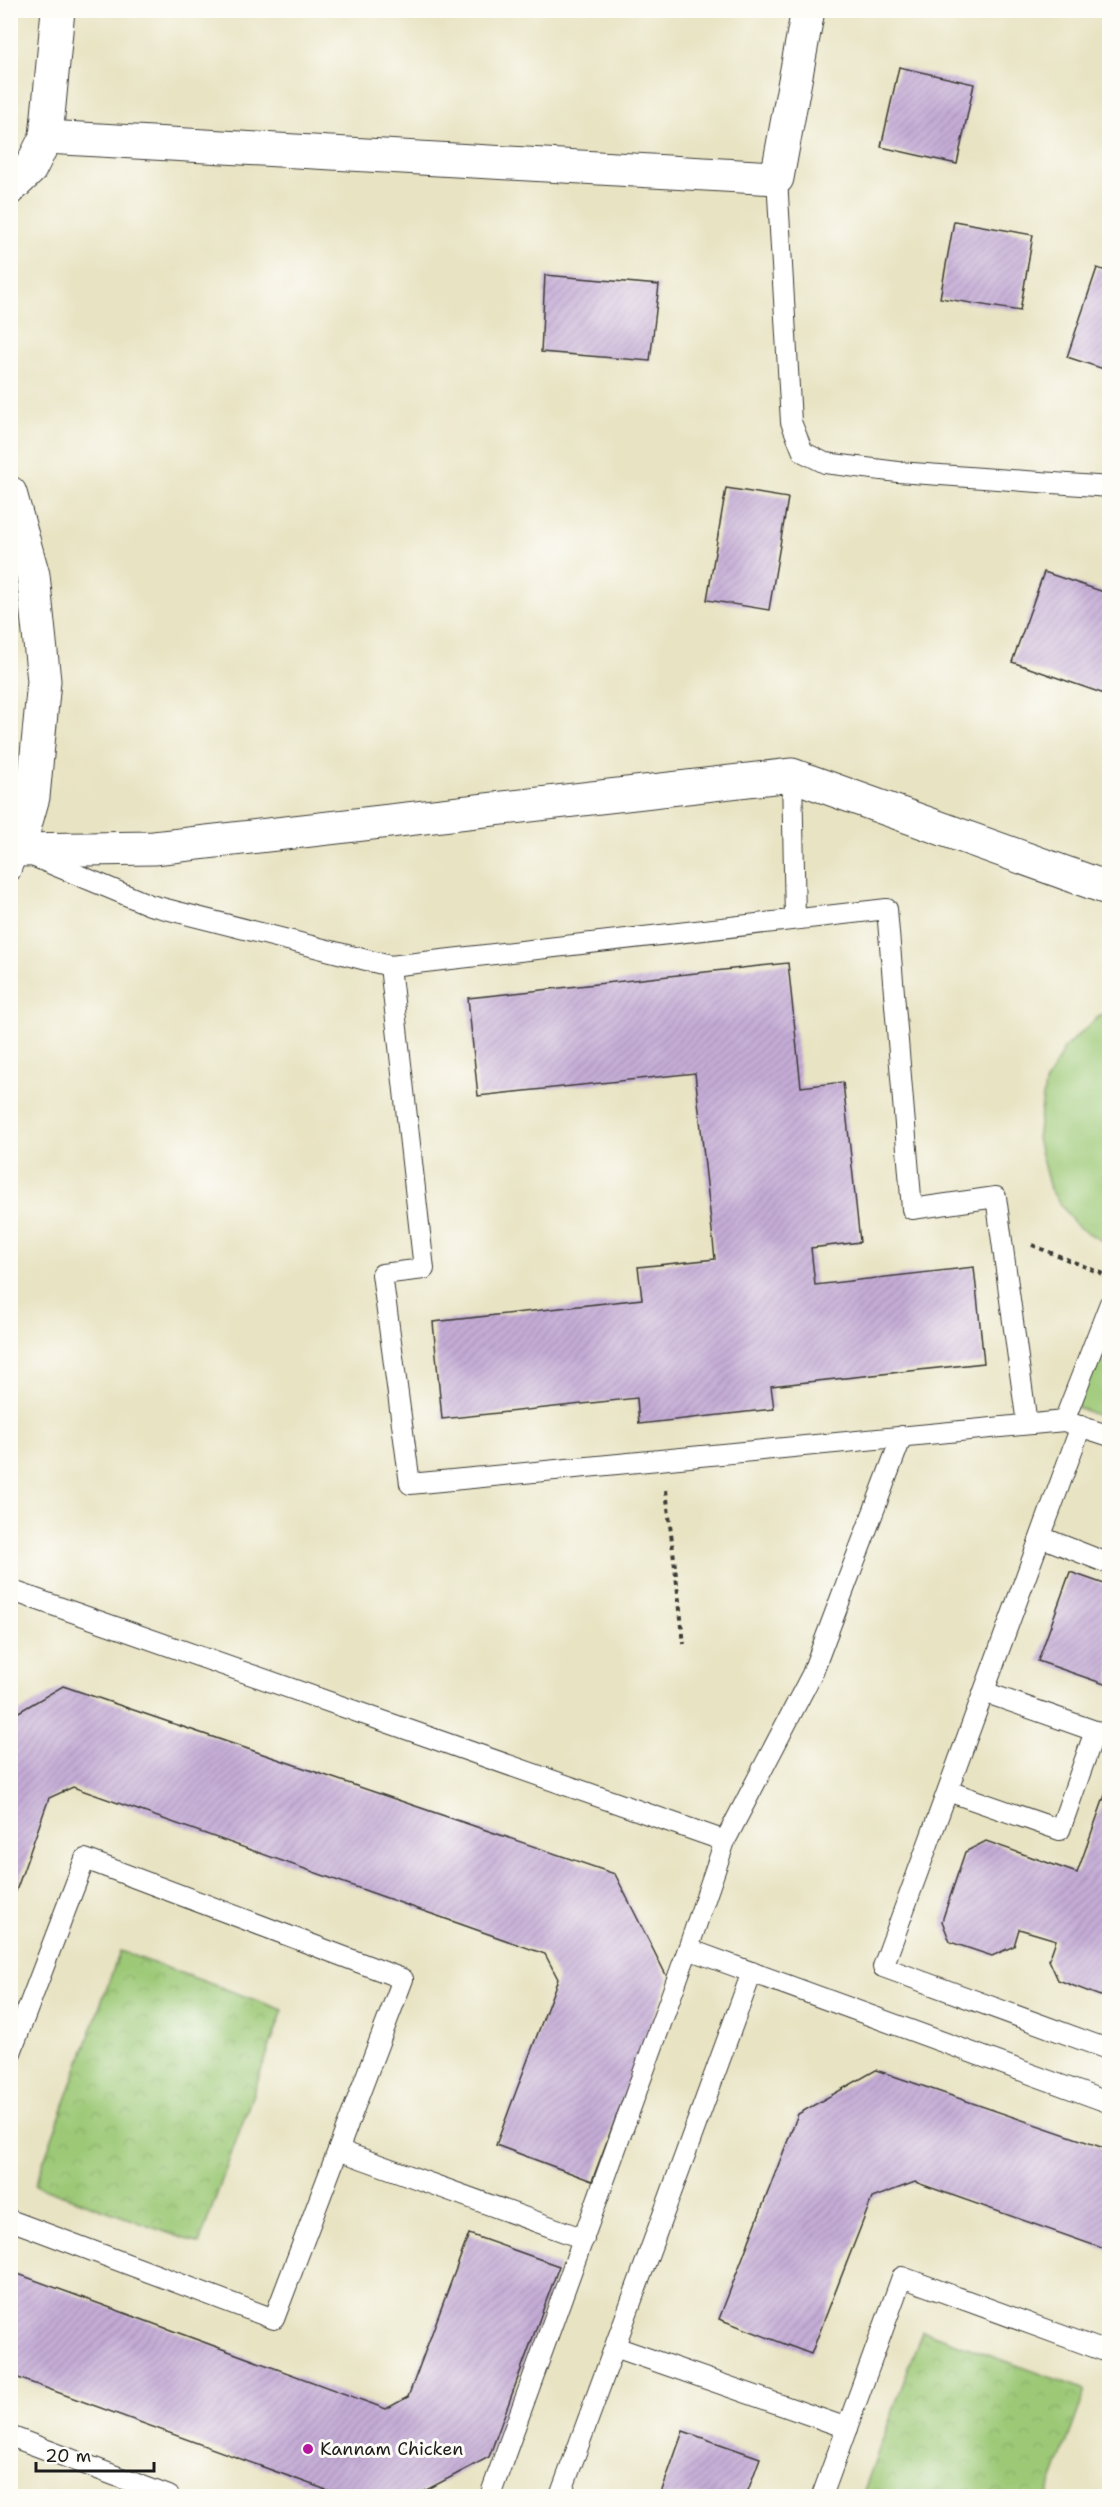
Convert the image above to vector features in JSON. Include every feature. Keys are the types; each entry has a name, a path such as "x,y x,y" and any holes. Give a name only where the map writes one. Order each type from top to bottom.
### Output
{"street":[{"path":"10,188 30,169 46,137 58,10"},
{"path":"46,137 777,178 808,10"},
{"path":"10,493 33,574 44,681 33,797 19,817 14,861 154,848 792,775 1110,890"}],"lane":[{"path":"777,178 791,422 803,452 825,463 897,472 1110,487"},
{"path":"792,775 795,918"},
{"path":"14,861 150,905 390,966 887,909 912,1209 996,1197 1027,1424"},
{"path":"390,966 424,1269 382,1274 410,1484 1027,1424 1073,1423 1110,1436"},
{"path":"1110,1303 1041,1538 884,1967 1110,2050"},
{"path":"490,2496 725,1841 812,1674 902,1436"},
{"path":"1041,1538 1110,1564"},
{"path":"10,1590 725,1841"},
{"path":"948,1791 1060,1830 1095,1731 984,1692"},
{"path":"10,2220 274,2319 404,1979 85,1859 12,2046"},
{"path":"688,1949 1110,2103"},
{"path":"560,2496 752,1972"},
{"path":"338,2150 584,2239"},
{"path":"822,2496 902,2277 1110,2353"},
{"path":"615,2347 847,2428"},
{"path":"10,2436 169,2496"}],"path":[{"path":"1001,1232 1110,1276"},
{"path":"663,1459 684,1644"}],"green space":[{"path":"1109,1011 1109,1245 1076,1226 1050,1189 1037,1139 1045,1084 1065,1047 1098,1017"},
{"path":"1109,1319 1109,1420 1076,1407"},
{"path":"120,1951 283,2010 199,2244 35,2185"},
{"path":"922,2331 1086,2390 1047,2496 862,2496"}],"building":[{"path":"899,67 974,84 957,164 881,147"},
{"path":"954,221 1033,235 1020,311 940,298"},
{"path":"1097,268 1110,272 1110,371 1067,357"},
{"path":"545,275 659,285 650,361 541,352"},
{"path":"726,488 788,498 769,610 707,600"},
{"path":"1044,572 1110,594 1110,696 1012,662"},
{"path":"788,963 801,1087 843,1082 860,1242 811,1248 815,1285 974,1267 984,1363 771,1386 774,1409 639,1424 637,1398 442,1419 433,1322 642,1299 638,1267 715,1259 695,1073 478,1096 468,998"},
{"path":"1070,1572 1110,1586 1110,1686 1038,1661"},
{"path":"63,1686 615,1874 668,1979 592,2181 496,2145 558,1979 545,1954 73,1787 49,1798 10,1908 10,1717"},
{"path":"1110,1781 1110,1992 1100,1996 1058,1980 1049,1960 1056,1940 1019,1929 1014,1946 992,1956 950,1942 942,1921 965,1852 986,1841 1077,1873"},
{"path":"876,2070 1110,2150 1110,2251 915,2182 872,2198 811,2354 719,2319 798,2114"},
{"path":"469,2234 559,2266 489,2457 415,2496 343,2496 10,2375 10,2271 386,2409 408,2397"},
{"path":"683,2431 760,2458 746,2496 660,2496"}],"place":[{"name":"Kannam Chicken","path":"308,2449"}]}
